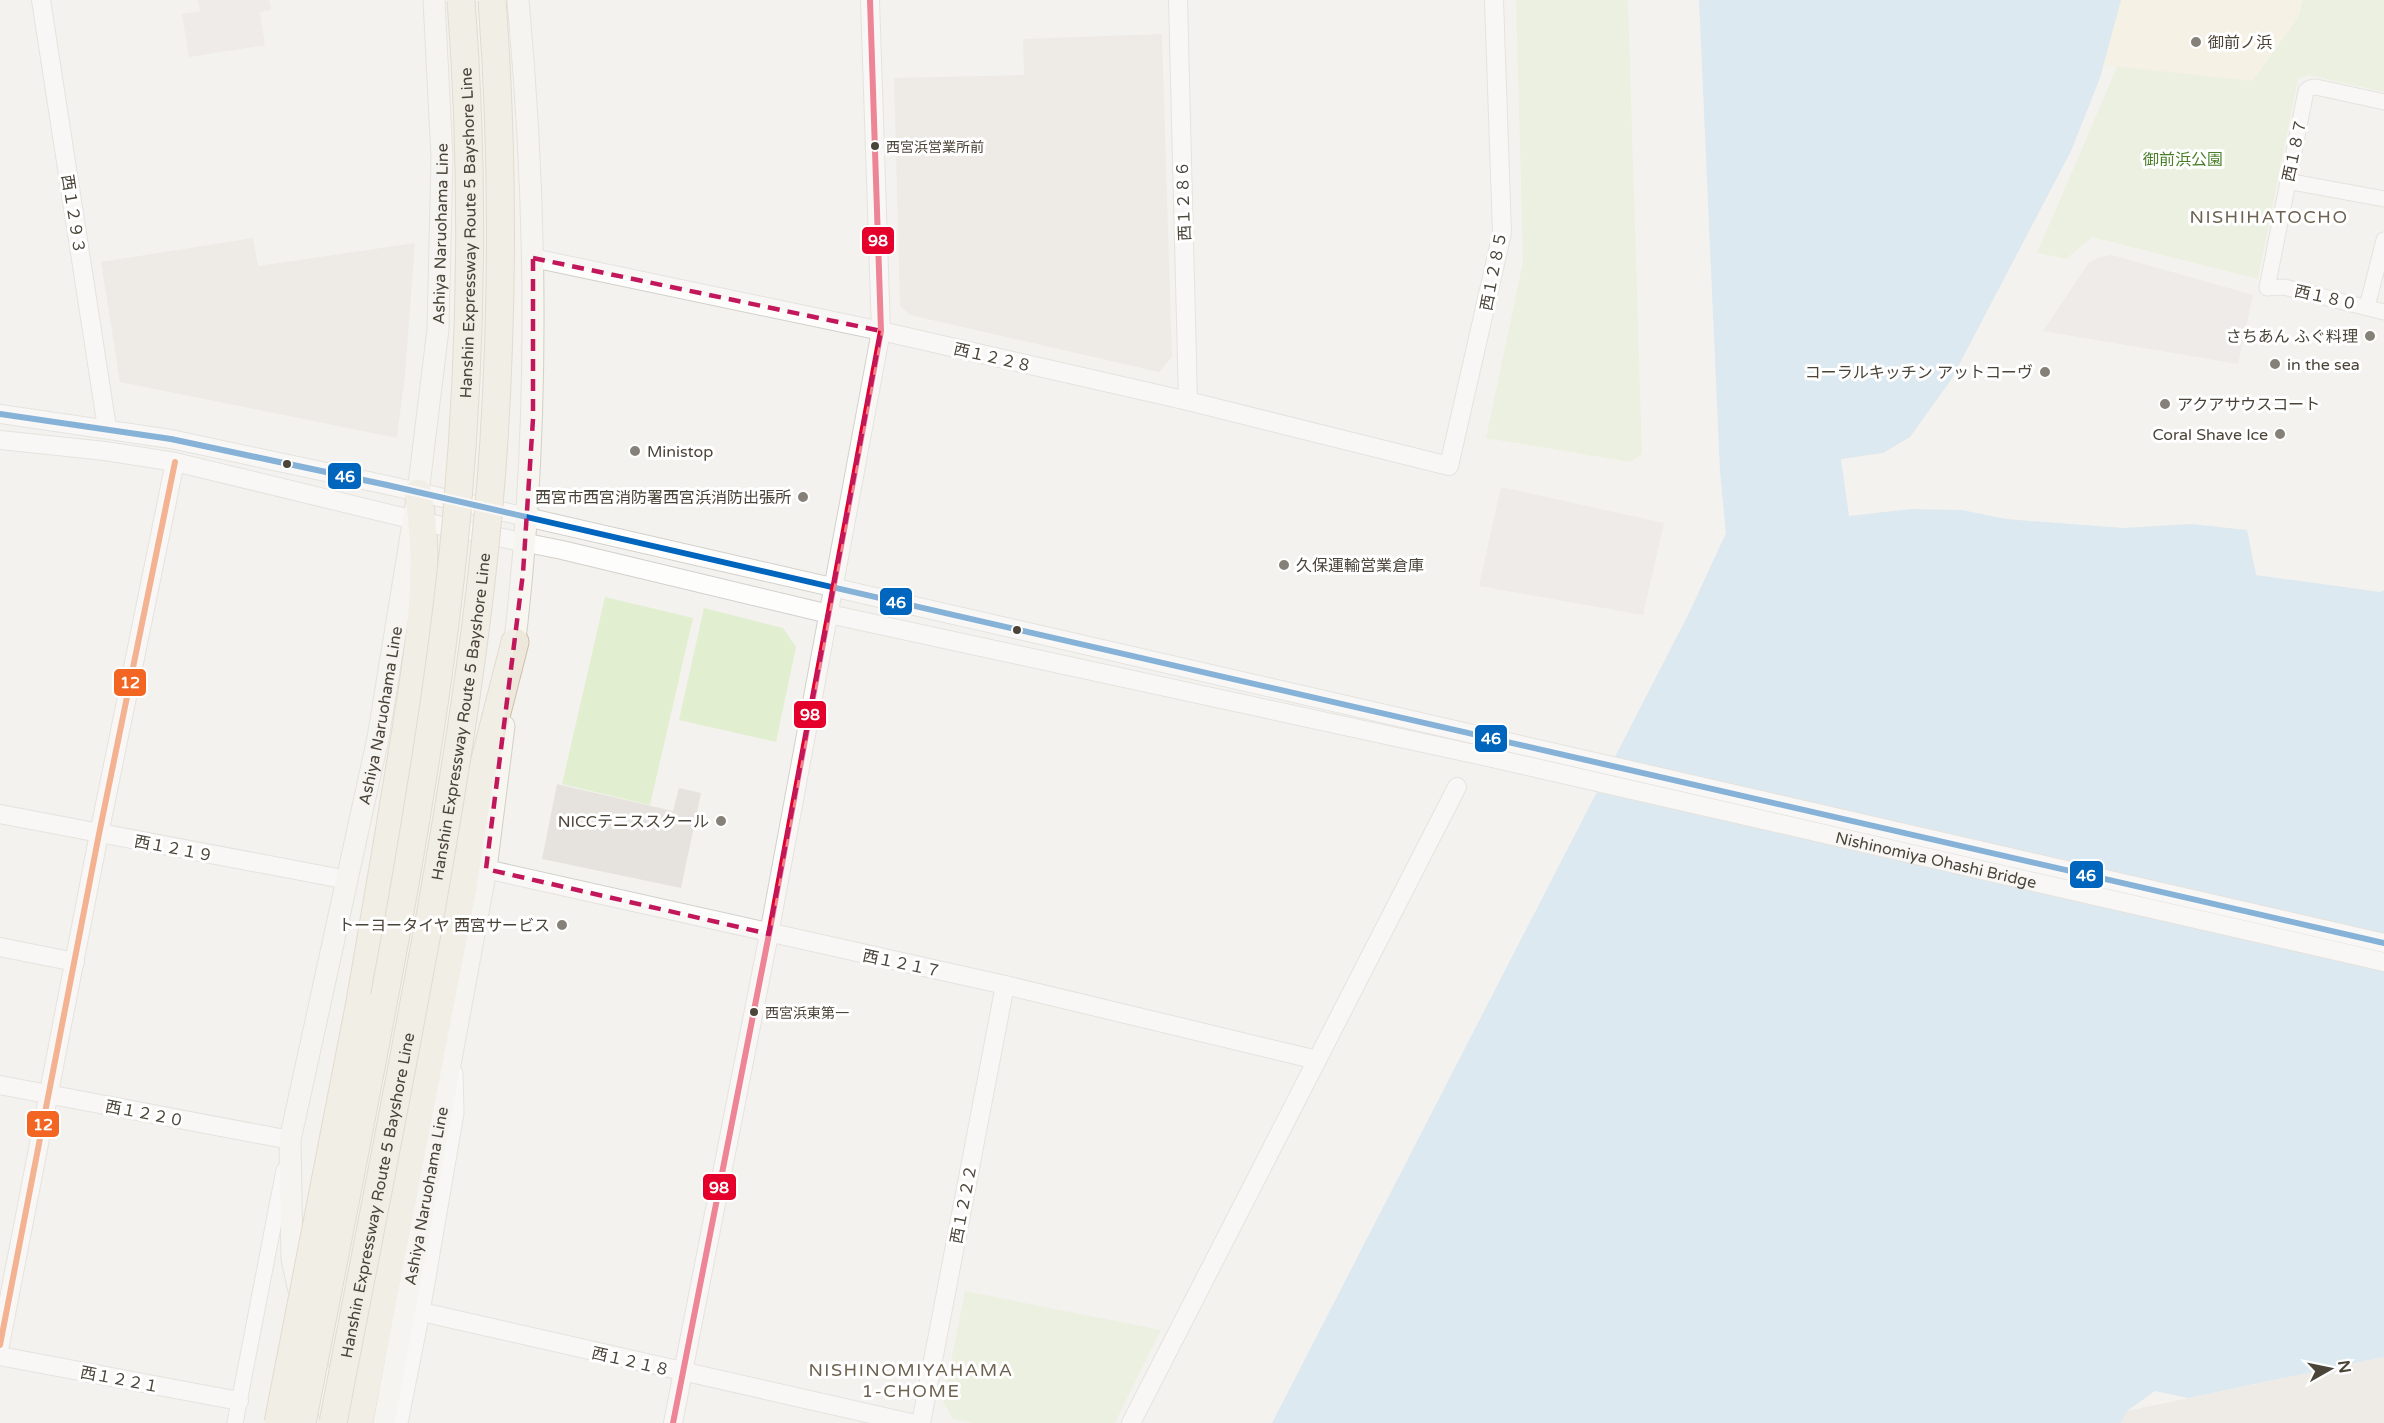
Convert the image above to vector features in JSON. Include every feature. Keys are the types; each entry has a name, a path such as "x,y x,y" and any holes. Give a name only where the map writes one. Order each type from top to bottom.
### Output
{"highway":[{"name":"Hanshin Expressway Route 5 Bayshore Line","path":"302,1423 392,956 434,703 451,567 463,438 469,305 470,187 461,0"},
{"name":"Hanshin Expressway Route 5 Bayshore Line","path":"332,1423 435,890 462,723 480,582 494,442 500,302 501,176 492,0"},
{"path":"278,1423 360,1002 388,843 424,596 418,511"},
{"path":"359,1423 463,887 479,783 514,642"}],"main road":[{"name":"Ashiya Naruohama Line","path":"332,1423 292,1259 290,1140 378,738 418,511 438,329 442,157 434,0"},
{"name":"Ashiya Naruohama Line","path":"384,1423 486,869 525,543 533,419 533,258 524,64 518,0"}],"street":[{"name":"西１２９３","path":"41,0 107,428"},
{"path":"674,1423 770,934 882,332 870,0"},
{"name":"西１２８６","path":"1178,0 1188,401"},
{"name":"西１２８５","path":"1449,466 1502,233 1494,0"},
{"name":"西１８７","path":"2267,288 2306,91 2310,87 2316,87 2384,102"},
{"path":"2287,181 2384,199"},
{"path":"2367,307 2384,240"},
{"name":"西１２２８","path":"533,258 882,332 1188,401 1449,466"},
{"name":"西１８０","path":"2267,288 2284,287 2384,312"},
{"path":"0,414 107,428 219,448 525,543 829,614 1489,748"},
{"path":"0,440 105,451 175,462 418,511 527,518 574,527 1489,748"},
{"path":"0,1345 99,834 175,462"},
{"name":"Nishinomiya Ohashi Bridge","path":"1489,748 2384,943"},
{"name":"Nishinomiya Ohashi Bridge","path":"1489,748 2384,962"},
{"path":"1131,1423 1457,787"},
{"name":"西１２１９","path":"0,814 348,880"},
{"name":"西１２１７","path":"486,869 1005,985 1317,1060"},
{"path":"0,947 75,962"},
{"name":"西１２２２","path":"921,1423 1005,985"},
{"path":"400,1423 422,1312 456,1113 454,1043"},
{"name":"西１２２０","path":"0,1085 290,1140"},
{"path":"235,1423 290,1140"},
{"name":"西１２１８","path":"422,1312 911,1423"},
{"name":"西１２２１","path":"0,1356 239,1401"}],"highlighted area":[{"path":"533,258 881,331 769,934 486,869 523,573 533,419"}],"shaded area":[{"path":"198,0 269,0 271,10 260,12 265,45 189,57 182,14 200,11"},
{"path":"1162,34 1172,357 1159,372 910,315 900,306 894,78 1024,75 1023,39"},
{"path":"253,238 258,266 415,243 405,375 397,438 120,382 101,262"},
{"path":"2112,255 2253,295 2238,364 2043,331 2089,262"},
{"path":"1501,487 1664,523 1643,615 1479,586"},
{"path":"557,784 673,811 679,788 701,793 681,888 542,859"},
{"path":"2384,1357 2384,1423 2121,1423 2127,1411"}],"green space":[{"path":"1516,0 1628,0 1642,454 1630,462 1486,438 1523,262"},
{"name":"御前浜公園","path":"2121,0 2384,0 2384,92 2308,75 2298,79 2258,279 2092,237 2066,259 2037,253 2117,67 2104,65"},
{"path":"605,597 693,618 650,805 562,784"},
{"path":"704,608 783,628 796,647 776,742 679,720"},
{"path":"965,1291 1161,1330 1115,1423 973,1423 953,1419 943,1402"}],"sand":[{"name":"御前ノ浜","path":"2121,0 2303,0 2298,18 2252,81 2104,65"}],"water":[{"path":"1699,0 2121,0 2100,78 2071,151 1951,380 1910,437 1883,453 1841,459 1849,516 1911,509 1962,510 2006,519 2123,528 2192,524 2247,530 2256,575 2380,592 2384,590 2384,1357 2188,1398 2155,1391 2127,1411 2121,1423 1272,1423 1689,613 1726,533 1720,472"}],"transit line":[{"name":"98","path":"673,1423 769,934 881,331 870,0"},
{"name":"46","path":"0,414 171,439 387,485 2384,943"},
{"name":"12","path":"0,1345 99,834 175,462"}],"place":[{"name":"御前ノ浜","path":"2196,42"},
{"name":"西宮浜営業所前","path":"875,146"},
{"name":"さちあん ふぐ料理","path":"2370,336"},
{"name":"in the sea","path":"2275,364"},
{"name":"コーラルキッチン アットコーヴ","path":"2045,372"},
{"name":"アクアサウスコート","path":"2165,404"},
{"name":"Coral Shave Ice","path":"2280,434"},
{"name":"Ministop","path":"635,451"},
{"name":"西宮市西宮消防署西宮浜消防出張所","path":"803,497"},
{"name":"久保運輸営業倉庫","path":"1284,565"},
{"name":"NICCテニススクール","path":"721,821"},
{"name":"トーヨータイヤ 西宮サービス","path":"562,925"},
{"name":"西宮浜東第一","path":"754,1012"}],"district":[{"name":"NISHIHATOCHO","path":"2269,217"},
{"name":"NISHINOMIYAHAMA 1-CHOME","path":"911,1380"}]}
